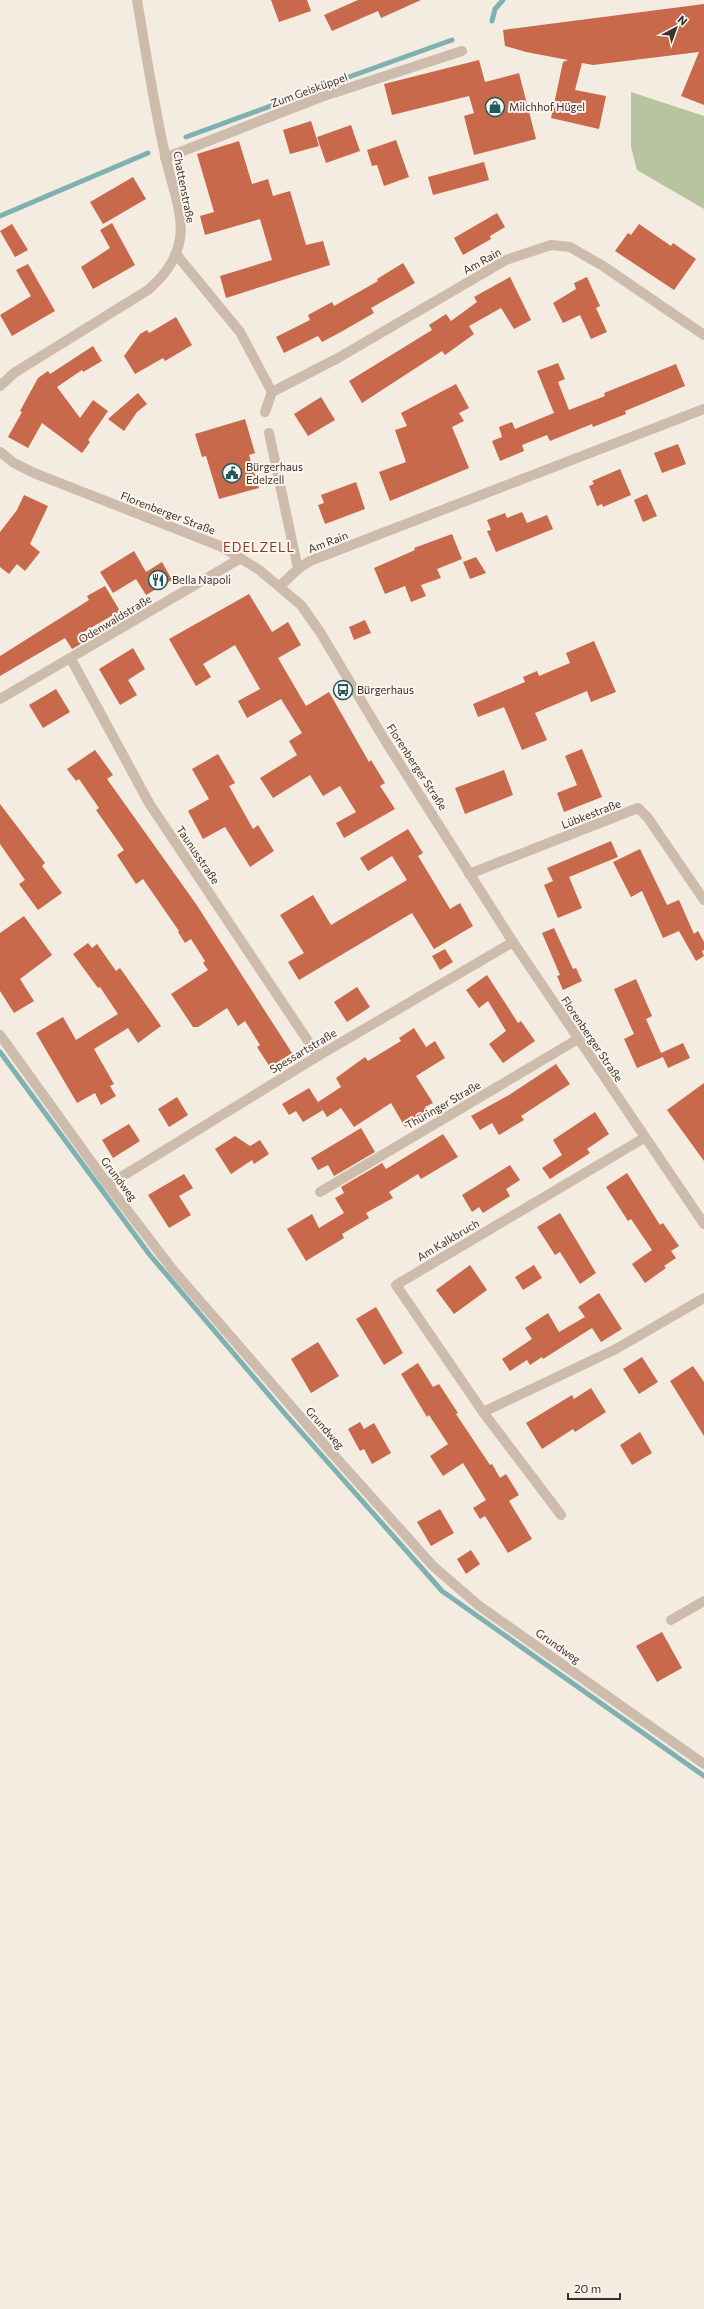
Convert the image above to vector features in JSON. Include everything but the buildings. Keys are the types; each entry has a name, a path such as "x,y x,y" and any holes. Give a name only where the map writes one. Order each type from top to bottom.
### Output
{"street":[{"name":"Chattenstraße","path":"0,386 14,373 148,290 165,274 176,254 180,239 180,224 166,158 137,0"},
{"name":"Zum Geisküppel","path":"166,158 321,97 462,51"},
{"name":"Am Rain","path":"272,392 338,358 506,260 551,245 570,248 603,266 704,335"},
{"path":"176,254 240,332 272,392 265,412"},
{"name":"Am Rain","path":"280,586 298,569 310,561 704,409"},
{"name":"Am Rain","path":"269,433 298,569"},
{"name":"Florenberger Straße","path":"0,452 14,463 34,473 198,536 241,558 280,586 301,605 320,632 470,874 514,942 644,1138 703,1221"},
{"name":"Odenwaldstraße","path":"0,699 71,659 241,558"},
{"name":"Taunusstraße","path":"71,659 149,804 318,1056"},
{"name":"Lübkestraße","path":"470,874 638,808 648,818 704,900"},
{"name":"Spessartstraße","path":"108,1185 318,1056 514,942"},
{"name":"Grundweg","path":"0,1035 108,1185 173,1270 318,1437 433,1566 478,1605 704,1764"},
{"name":"Thüringer Straße","path":"320,1192 578,1039"},
{"name":"Am Kalkbruch","path":"561,1515 483,1412 396,1285 644,1138"},
{"path":"483,1412 616,1349 704,1298"},
{"path":"671,1620 704,1601"}],"green space":[{"path":"631,92 704,116 704,209 637,170 631,147"}],"waterway":[{"path":"492,21 495,9 503,0"},
{"path":"332,83 452,40"},
{"path":"186,137 306,93"},
{"path":"0,216 148,153"},
{"path":"0,1052 149,1254 286,1415 442,1591 704,1776"}],"place":[{"name":"Milchhof Hügel","path":"495,107"},
{"name":"Bürgerhaus Edelzell","path":"232,473"},
{"name":"Bella Napoli","path":"158,580"},
{"name":"Bürgerhaus","path":"343,690"}],"district":[{"name":"EDELZELL","path":"259,547"}]}
